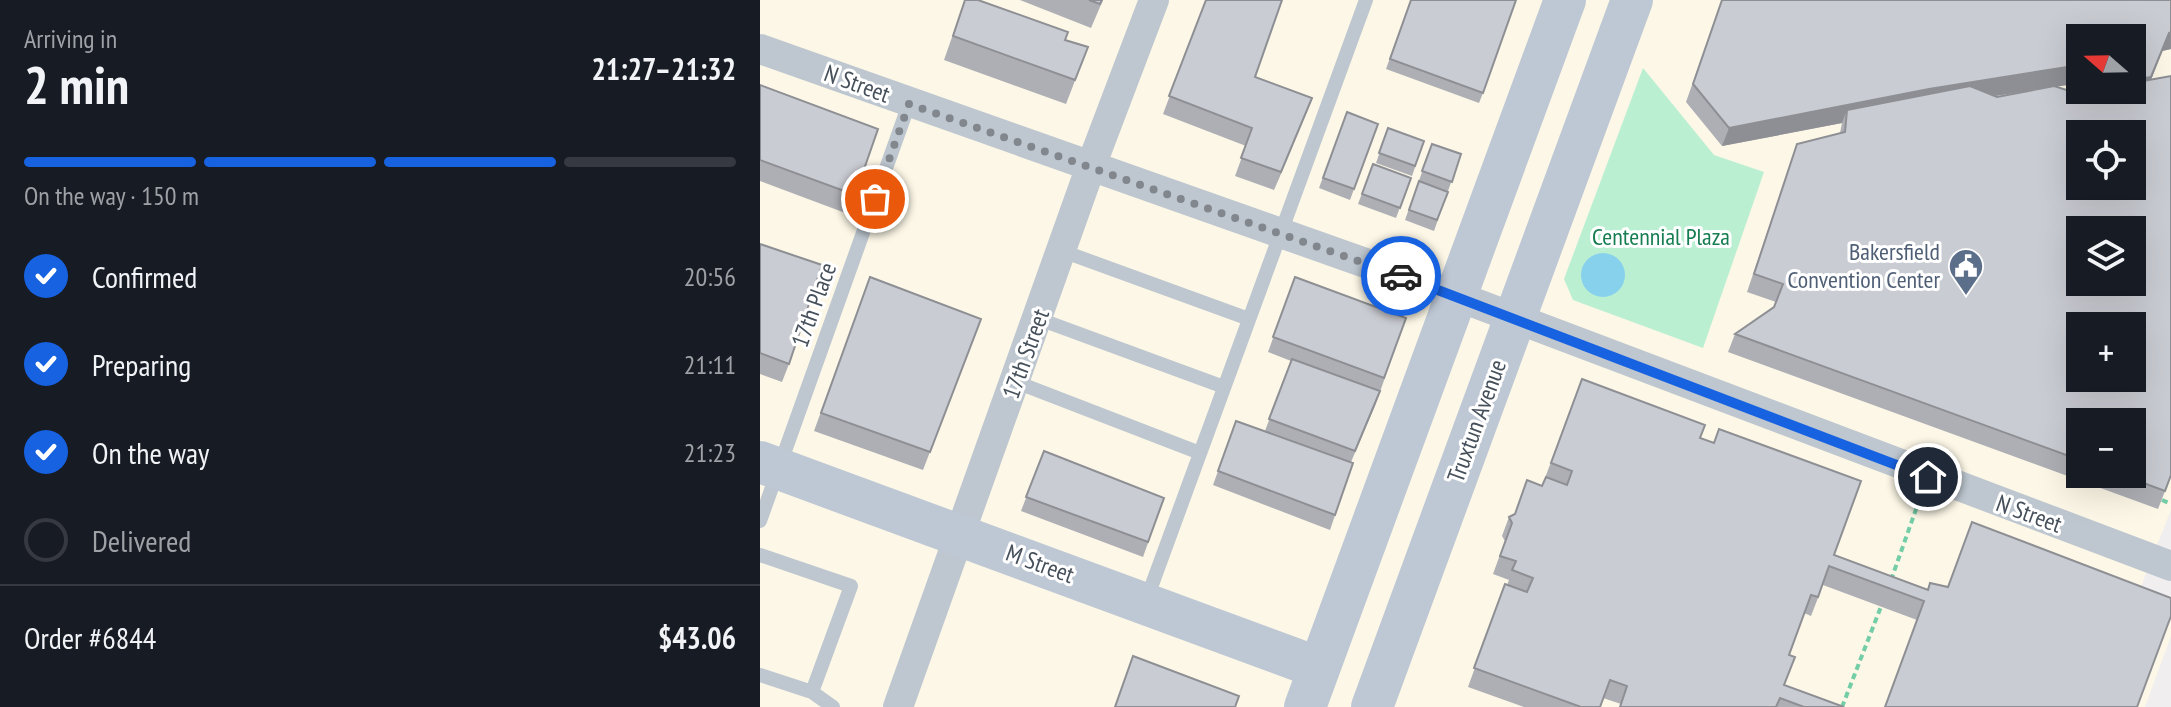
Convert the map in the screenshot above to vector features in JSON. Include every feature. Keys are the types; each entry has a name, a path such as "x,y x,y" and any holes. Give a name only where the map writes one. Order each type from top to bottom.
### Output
{"main road":[{"path":"1305,707 1565,0"},
{"name":"Truxtun Avenue","path":"1372,707 1632,0"},
{"name":"M Street","path":"769,466 962,534 1319,668"}],"street":[{"name":"17th Street","path":"898,707 1039,319 1091,166 1154,0"},
{"name":"N Street","path":"760,49 1456,296 1928,477 2171,566"}],"lane":[{"path":"1146,603 1366,0"},
{"name":"17th Place","path":"760,521 769,466 909,104"},
{"path":"1062,251 1249,319"},
{"path":"1039,319 1224,387"},
{"path":"1016,382 1200,453"},
{"path":"760,555 851,586 812,692"},
{"path":"760,675 812,692 833,707"}],"path":[{"path":"1891,580 1928,477"},
{"path":"2162,500 2171,504"},
{"path":"1842,707 1885,595"}],"shaded area":[{"path":"760,0 2171,0 2171,510 2136,599 2171,612 2171,636 2145,707 760,707"}],"green space":[{"name":"Centennial Plaza","path":"1643,68 1714,155 1764,172 1703,348 1573,300 1564,279"}],"water":[{"path":"1603,253 1619,259 1625,275 1619,291 1603,297 1587,291 1581,275 1587,259"}],"building":[{"path":"965,0 978,0 1068,32 1065,40 1088,47 1075,80 953,36"},
{"path":"1206,0 1282,0 1255,77 1312,98 1281,172 1241,158 1252,128 1169,96"},
{"path":"1411,0 1516,0 1483,93 1390,59"},
{"path":"1722,0 2171,0 2171,32 2151,77 2146,78 2146,24 2066,24 2066,67 1929,89 1729,128 1693,84"},
{"name":"Bakersfield Convention Center","path":"2171,76 2171,475 2165,491 2146,484 2146,408 2066,408 2066,455 1735,334 1774,307 1783,284 1754,274 1797,144 1845,132 1847,110 1970,86 1997,97 2054,86 2066,90 2066,104 2146,104 2146,80"},
{"path":"760,85 878,129 855,195 760,160"},
{"path":"1347,112 1378,124 1354,189 1323,178"},
{"path":"1388,128 1424,141 1415,166 1379,153"},
{"path":"1432,144 1461,154 1452,182 1422,171"},
{"path":"1373,164 1411,178 1400,208 1362,194"},
{"path":"1419,181 1448,192 1437,220 1409,210"},
{"path":"760,244 822,265 789,364 760,353"},
{"path":"870,277 981,319 930,452 821,413"},
{"path":"1295,277 1406,318 1384,378 1273,337"},
{"path":"1292,359 1380,391 1355,451 1269,419"},
{"path":"1582,379 1705,425 1700,438 1714,443 1719,429 1861,481 1834,555 1928,590 1930,583 1948,587 1972,522 2171,598 2171,616 2137,707 1885,707 1924,601 1829,566 1818,597 1811,595 1789,655 1795,657 1784,685 1844,707 1804,707 1780,698 1776,707 1620,707 1627,686 1610,680 1600,707 1581,707 1474,668 1505,584 1527,592 1533,578 1512,570 1516,561 1500,556 1512,523 1509,517 1515,514 1527,480 1542,486 1546,477 1567,485 1572,471 1551,463"},
{"path":"1236,421 1353,463 1335,515 1218,471"},
{"path":"1044,451 1164,498 1148,542 1026,497"},
{"path":"1133,656 1239,696 1235,707 1115,707"}],"way so far":[{"path":"875,199 909,104 1401,276"}],"place":[{"name":"Bakersfield Convention Center","path":"1966,297"}],"route":[{"path":"1401,276 1928,477"}]}
